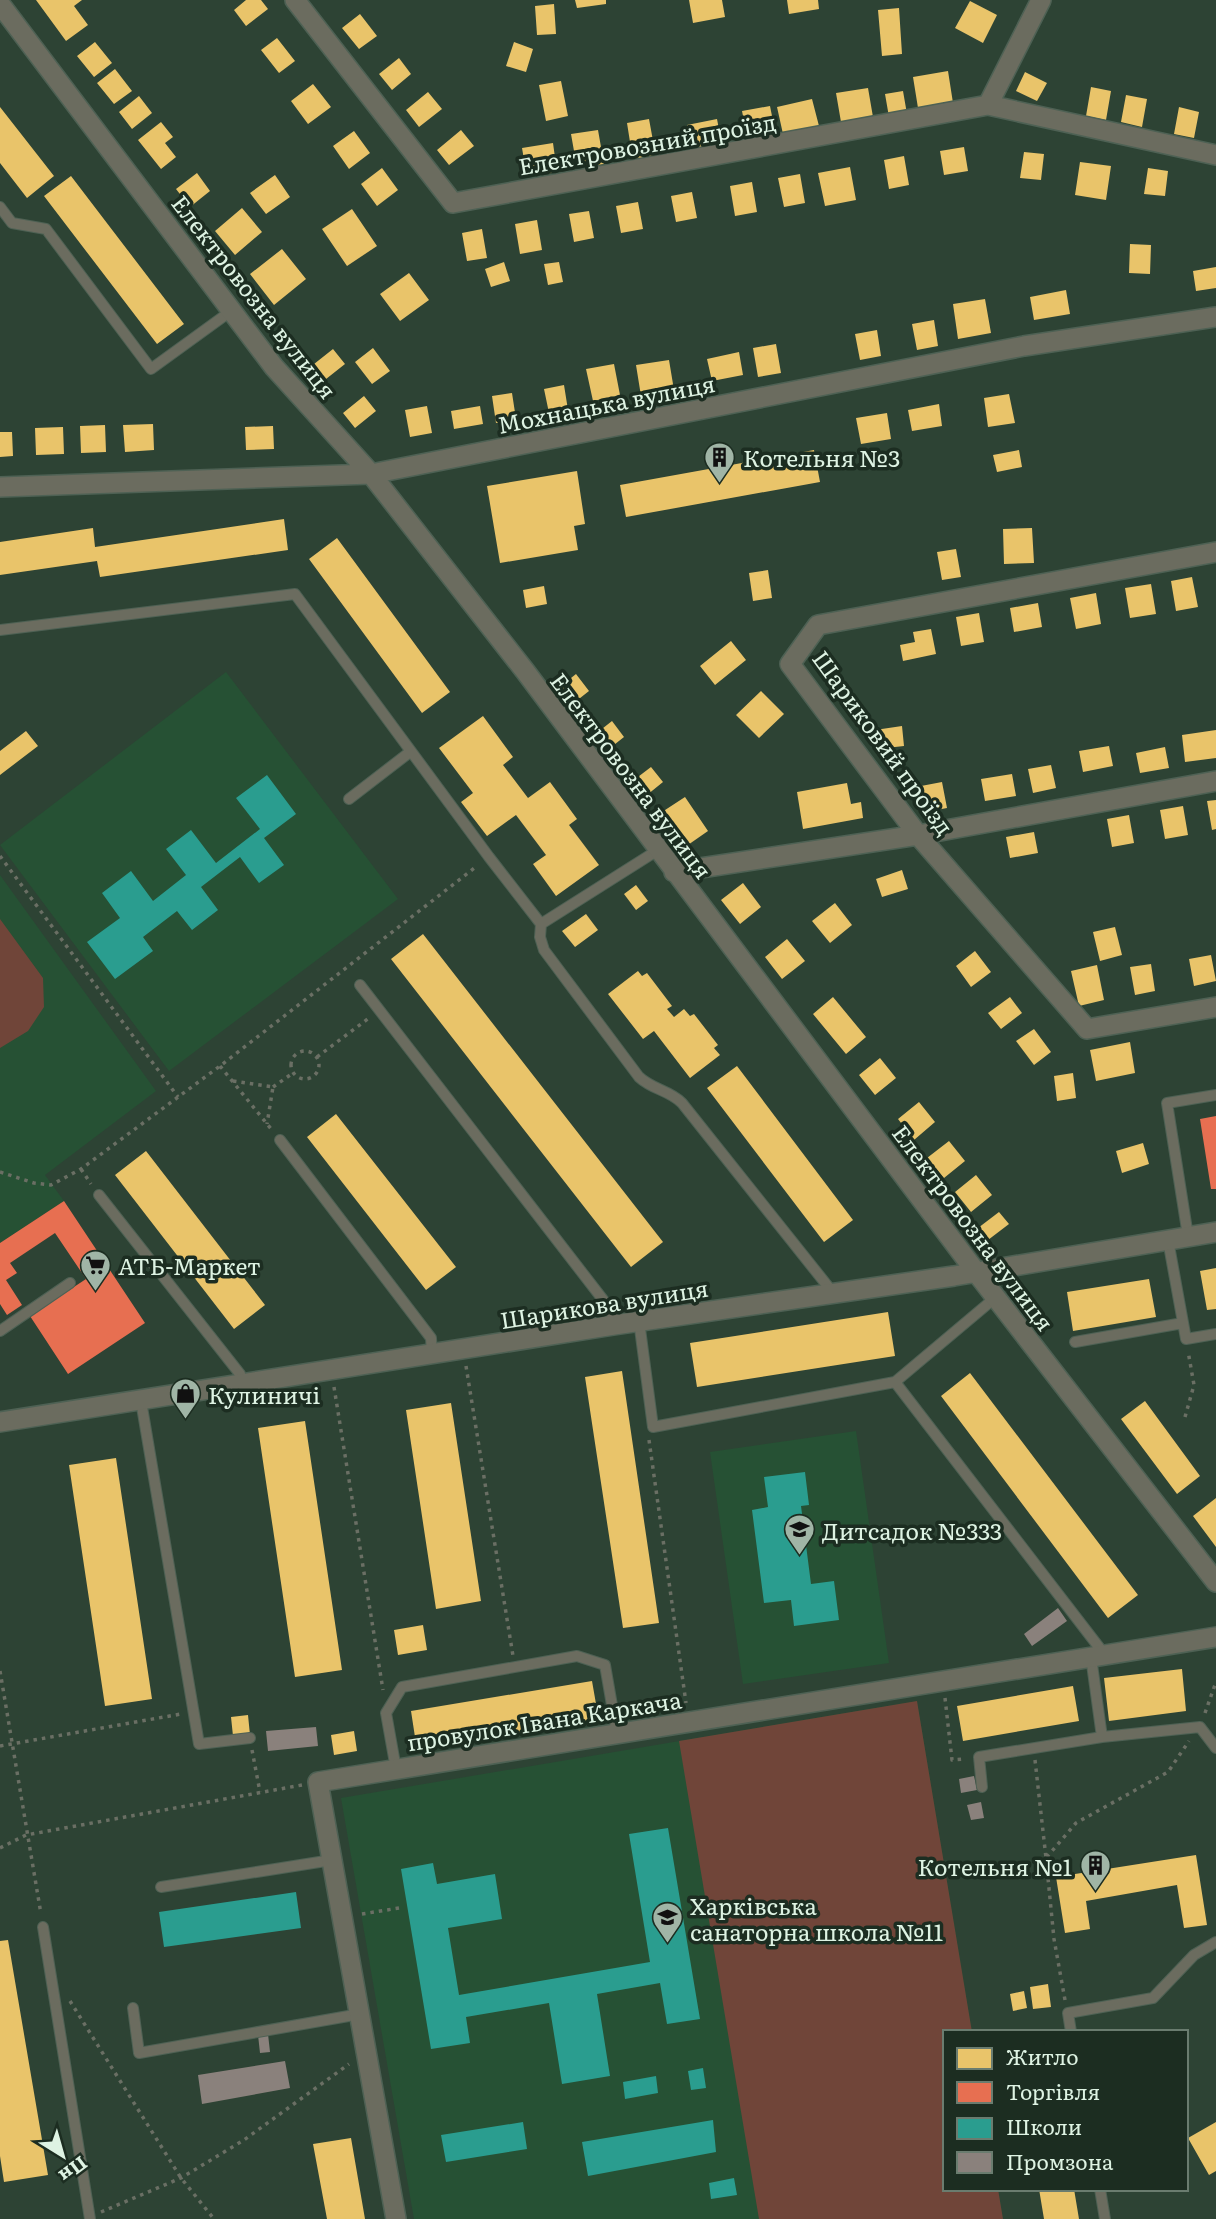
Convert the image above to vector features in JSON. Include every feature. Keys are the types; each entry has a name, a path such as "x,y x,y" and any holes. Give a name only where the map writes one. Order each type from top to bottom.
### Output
{"street":[{"name":"Електровозний проїзд","path":"295,0 453,203 988,105"},
{"path":"1041,0 988,105 1216,155"},
{"name":"Електровозна вулиця","path":"0,4 274,367 371,474 525,671 976,1272 1216,1582"},
{"name":"Мохнацька вулиця","path":"0,487 371,474 1024,346 1216,317"},
{"name":"Шариковий проїзд","path":"1216,552 818,625 790,664 918,835 1087,1029 1216,1007"},
{"path":"674,872 918,835 1216,781"},
{"name":"Шарикова вулиця","path":"0,1422 639,1321 976,1272 1216,1232"},
{"name":"провулок Івана Каркача","path":"318,1782 1216,1637"},
{"path":"318,1782 396,2219"}],"lane":[{"path":"0,207 12,223 46,229 151,369 231,311"},
{"path":"0,630 295,594 410,752 541,924 540,937 544,950 639,1077 649,1087 671,1092 682,1103 834,1294"},
{"path":"349,799 410,752"},
{"path":"541,924 658,850"},
{"path":"360,985 611,1310 614,1325"},
{"path":"1188,1236 1167,1103 1216,1095"},
{"path":"280,1140 431,1338 432,1354"},
{"path":"99,1195 240,1374 243,1385"},
{"path":"1168,1240 1186,1339 1216,1334"},
{"path":"0,1331 70,1283"},
{"path":"639,1321 653,1427 895,1382 996,1297"},
{"path":"1075,1342 1183,1324"},
{"path":"895,1382 1098,1656 1102,1737"},
{"path":"141,1401 199,1744 250,1738"},
{"path":"396,1769 386,1713 402,1687 577,1656 605,1665 617,1734"},
{"path":"982,1787 979,1757 1102,1737 1200,1727 1216,1748"},
{"path":"161,1887 332,1860"},
{"path":"43,1927 90,2218"},
{"path":"1071,2030 1068,2013 1153,1998 1194,1955 1216,1942"},
{"path":"133,2008 139,2053 360,2014"},
{"path":"1100,2191 1105,2219"}],"path":[{"path":"0,856 178,1097"},
{"path":"0,1172 34,1183 51,1185 80,1169 220,1066 489,857"},
{"path":"317,1057 380,1010"},
{"path":"305,1050 317,1057 319,1067 315,1075 302,1079 293,1073 291,1061 296,1053 305,1050"},
{"path":"220,1066 280,1140"},
{"path":"233,1081 273,1087 293,1073"},
{"path":"267,1124 273,1087"},
{"path":"80,1169 99,1195"},
{"path":"1185,1417 1194,1385 1186,1339"},
{"path":"465,1361 515,1667"},
{"path":"333,1381 386,1713"},
{"path":"648,1431 689,1722"},
{"path":"0,1671 43,1927"},
{"path":"943,1681 952,1760 979,1757"},
{"path":"1046,1858 1076,1822 1168,1772 1200,1727 1216,1682"},
{"path":"0,1746 193,1712"},
{"path":"250,1738 260,1792"},
{"path":"1033,1748 1054,1939 1068,2013"},
{"path":"0,1848 26,1835 318,1782"},
{"path":"343,1920 399,1908"},
{"path":"51,1970 181,2178 214,2219"},
{"path":"90,2218 181,2178 244,2140 366,2051"}],"shaded area":[{"path":"226,672 398,899 169,1071 0,845"},
{"path":"0,875 156,1091 45,1175 64,1201 0,1243"},
{"path":"0,919 43,978 44,1007 28,1031 0,1048"},
{"name":"Дитсадок №333","path":"856,1431 889,1663 743,1684 710,1452"},
{"path":"917,1701 972,2030 943,2030 943,2191 998,2191 1003,2219 414,2219 341,1798"},
{"path":"917,1701 972,2030 943,2030 943,2191 998,2191 1003,2219 759,2219 679,1741"}],"building: Житло":[{"path":"36,0 82,0 74,6 88,25 66,41"},
{"path":"246,0 261,0 268,9 246,26 234,10"},
{"path":"575,0 606,0 606,4 577,8"},
{"path":"689,0 722,0 725,17 693,23"},
{"path":"787,0 818,0 819,9 789,14"},
{"path":"970,1 997,15 983,43 955,28"},
{"path":"554,4 556,34 537,35 535,6"},
{"path":"899,8 902,54 882,56 878,10"},
{"path":"360,14 377,36 359,49 342,28"},
{"path":"277,38 295,61 279,73 261,50"},
{"path":"95,42 112,63 94,77 77,56"},
{"path":"514,42 533,49 526,72 506,66"},
{"path":"399,58 411,74 392,90 379,74"},
{"path":"115,69 132,91 114,104 97,83"},
{"path":"948,71 953,103 918,108 913,77"},
{"path":"1025,72 1047,83 1037,101 1016,91"},
{"path":"561,81 568,116 546,121 539,85"},
{"path":"313,84 331,107 308,124 291,101"},
{"path":"1091,87 1111,91 1106,120 1086,116"},
{"path":"868,88 873,117 841,122 836,93"},
{"path":"903,91 907,114 889,117 885,94"},
{"path":"428,92 442,109 419,127 406,110"},
{"path":"1126,95 1147,99 1142,127 1121,122"},
{"path":"139,96 152,113 132,129 119,112"},
{"path":"812,99 819,126 783,134 777,107"},
{"path":"770,106 776,136 748,141 742,111"},
{"path":"0,107 54,176 27,198 0,163"},
{"path":"1179,107 1199,112 1194,138 1174,134"},
{"path":"649,119 656,157 633,161 627,123"},
{"path":"717,119 722,145 692,150 687,125"},
{"path":"161,122 173,137 165,143 176,157 161,169 138,140"},
{"path":"461,130 474,146 449,165 437,150"},
{"path":"598,130 604,164 577,168 571,134"},
{"path":"354,131 370,153 349,169 333,146"},
{"path":"553,143 557,172 527,177 522,148"},
{"path":"964,147 968,171 944,175 940,151"},
{"path":"1024,152 1044,154 1041,180 1020,178"},
{"path":"904,156 909,185 889,189 884,160"},
{"path":"1080,162 1111,166 1106,200 1075,195"},
{"path":"850,167 856,200 825,206 818,173"},
{"path":"382,168 398,190 377,206 361,184"},
{"path":"1148,168 1168,171 1165,196 1144,194"},
{"path":"197,173 210,191 190,207 176,189"},
{"path":"800,174 805,203 784,207 778,178"},
{"path":"275,175 290,197 266,214 250,193"},
{"path":"71,176 184,324 157,344 44,196"},
{"path":"752,182 757,212 735,216 730,186"},
{"path":"692,192 697,218 676,222 671,196"},
{"path":"638,202 643,229 621,233 616,206"},
{"path":"242,208 262,232 235,255 215,231"},
{"path":"352,209 377,246 347,266 322,229"},
{"path":"589,211 594,238 574,242 569,214"},
{"path":"537,220 542,250 520,254 515,224"},
{"path":"482,229 487,258 467,261 462,233"},
{"path":"1130,244 1151,245 1150,274 1129,273"},
{"path":"282,249 306,279 274,305 250,274"},
{"path":"504,262 510,281 491,287 485,269"},
{"path":"559,262 563,282 548,285 544,264"},
{"path":"1216,267 1216,288 1196,291 1193,271"},
{"path":"409,273 429,300 400,321 380,294"},
{"path":"1066,290 1070,314 1034,320 1030,297"},
{"path":"985,299 991,333 958,339 953,304"},
{"path":"934,320 938,346 917,350 912,324"},
{"path":"877,330 881,356 860,360 855,334"},
{"path":"776,344 781,373 758,377 753,348"},
{"path":"373,348 390,371 372,384 355,362"},
{"path":"333,349 345,364 321,383 309,368"},
{"path":"739,352 743,375 712,381 707,359"},
{"path":"669,360 674,390 641,396 636,365"},
{"path":"614,364 620,395 593,401 586,369"},
{"path":"564,385 568,410 549,413 544,389"},
{"path":"512,393 516,419 496,423 492,396"},
{"path":"1009,394 1015,423 988,427 984,398"},
{"path":"364,396 376,411 355,428 343,413"},
{"path":"939,404 942,426 912,431 908,410"},
{"path":"427,406 432,433 410,437 405,410"},
{"path":"480,406 483,424 454,429 451,411"},
{"path":"887,413 891,439 861,444 856,418"},
{"path":"153,424 154,450 125,452 123,425"},
{"path":"105,425 106,452 81,453 80,426"},
{"path":"273,426 274,449 246,450 245,427"},
{"path":"63,427 64,454 36,455 35,428"},
{"path":"0,432 12,432 13,456 0,457"},
{"name":"Котельня №3","path":"814,450 820,482 626,517 620,485"},
{"path":"1019,450 1022,467 997,472 993,455"},
{"path":"577,471 585,524 574,526 578,550 500,563 487,486"},
{"path":"284,519 288,550 100,577 97,561 0,575 0,542 93,528 95,547"},
{"path":"1032,528 1034,563 1004,564 1003,529"},
{"path":"337,538 450,692 422,713 309,559"},
{"path":"956,549 961,577 942,580 937,552"},
{"path":"768,570 772,598 753,601 749,573"},
{"path":"1192,577 1198,607 1176,611 1171,581"},
{"path":"1151,584 1156,614 1130,618 1125,588"},
{"path":"544,586 547,604 526,608 523,590"},
{"path":"1096,593 1101,624 1076,629 1070,598"},
{"path":"1038,603 1042,627 1014,632 1010,608"},
{"path":"979,613 984,642 961,646 956,617"},
{"path":"931,629 936,654 903,661 900,645 915,642 913,632"},
{"path":"731,641 746,660 715,685 700,666"},
{"path":"576,674 589,691 570,706 556,690"},
{"path":"761,691 784,714 759,738 736,715"},
{"path":"483,716 513,757 503,765 528,798 550,782 577,819 569,825 599,865 556,896 533,864 546,855 516,815 487,836 461,802 473,793 439,748"},
{"path":"612,721 624,737 605,752 593,736"},
{"path":"902,726 904,746 877,749 875,730"},
{"path":"1216,730 1216,758 1185,762 1182,735"},
{"path":"26,731 38,746 0,775 0,751"},
{"path":"1109,746 1113,766 1083,772 1079,751"},
{"path":"1165,747 1169,768 1140,773 1136,753"},
{"path":"1051,765 1056,788 1033,793 1028,769"},
{"path":"651,767 663,782 642,799 630,783"},
{"path":"1012,774 1016,796 985,801 981,779"},
{"path":"942,782 947,808 926,812 921,786"},
{"path":"847,783 851,804 861,802 863,818 803,829 797,792"},
{"path":"685,797 708,831 685,847 662,812"},
{"path":"1216,800 1216,829 1212,830 1207,801"},
{"path":"1183,806 1188,835 1165,839 1160,810"},
{"path":"1129,815 1134,843 1112,847 1107,819"},
{"path":"1034,832 1038,853 1010,858 1006,837"},
{"path":"902,870 908,889 882,897 876,879"},
{"path":"743,883 761,907 740,924 721,900"},
{"path":"636,885 648,901 636,910 624,894"},
{"path":"835,903 852,925 830,943 812,921"},
{"path":"586,914 598,930 575,947 562,931"},
{"path":"1115,927 1122,955 1100,961 1093,932"},
{"path":"423,934 663,1242 631,1267 391,959"},
{"path":"787,939 805,961 782,979 765,957"},
{"path":"975,951 991,972 971,987 956,966"},
{"path":"1211,955 1216,981 1194,986 1189,959"},
{"path":"1151,964 1155,991 1135,995 1130,967"},
{"path":"1097,965 1104,1000 1079,1006 1071,971"},
{"path":"638,971 642,976 647,973 672,1006 667,1009 674,1017 684,1009 690,1016 694,1014 718,1045 714,1048 720,1055 690,1078 654,1031 643,1039 608,994"},
{"path":"833,997 866,1037 846,1054 813,1014"},
{"path":"1010,997 1022,1013 1001,1029 988,1013"},
{"path":"1034,1029 1051,1052 1034,1065 1016,1041"},
{"path":"1130,1042 1135,1073 1096,1081 1090,1050"},
{"path":"880,1058 896,1078 875,1095 859,1075"},
{"path":"737,1066 853,1220 824,1242 707,1088"},
{"path":"1073,1073 1076,1098 1057,1101 1054,1076"},
{"path":"919,1102 935,1122 914,1140 898,1119"},
{"path":"336,1114 456,1267 426,1290 307,1137"},
{"path":"949,1141 965,1161 944,1178 927,1158"},
{"path":"1143,1143 1149,1164 1122,1173 1116,1151"},
{"path":"146,1151 265,1305 234,1329 115,1175"},
{"path":"976,1175 992,1195 971,1212 955,1192"},
{"path":"999,1212 1009,1224 988,1240 978,1228"},
{"path":"1216,1268 1216,1309 1207,1310 1200,1271"},
{"path":"1149,1279 1156,1317 1073,1331 1067,1292"},
{"path":"888,1312 895,1356 697,1387 690,1343"},
{"path":"622,1371 659,1623 623,1628 585,1377"},
{"path":"970,1373 1138,1595 1108,1618 941,1396"},
{"path":"1145,1401 1200,1476 1177,1494 1121,1419"},
{"path":"451,1403 481,1601 436,1609 406,1410"},
{"path":"305,1421 342,1670 295,1677 258,1428"},
{"path":"116,1458 152,1699 105,1706 69,1465"},
{"path":"1216,1498 1216,1547 1193,1516"},
{"path":"423,1625 427,1650 398,1655 394,1630"},
{"path":"1182,1669 1186,1711 1109,1721 1104,1678"},
{"path":"592,1681 599,1721 417,1750 411,1711"},
{"path":"1073,1686 1079,1721 963,1741 957,1706"},
{"path":"248,1715 250,1735 233,1736 231,1717"},
{"path":"354,1731 357,1751 334,1755 331,1735"},
{"name":"Котельня №1","path":"1196,1855 1207,1925 1184,1928 1177,1885 1086,1901 1090,1929 1065,1933 1056,1877"},
{"path":"8,1940 48,2175 4,2182 0,2156 0,1941"},
{"path":"1048,1984 1051,2007 1033,2009 1030,1987"},
{"path":"1024,1991 1027,2008 1013,2011 1010,1994"},
{"path":"1216,2122 1216,2171 1209,2175 1188,2138"},
{"path":"351,2138 365,2219 327,2219 313,2144"},
{"path":"1039,2191 1074,2191 1079,2219 1044,2219"}],"building: Торгівля":[{"path":"1216,1116 1216,1189 1211,1189 1200,1119"},
{"name":"АТБ-Маркет","path":"64,1201 145,1323 68,1374 30,1316 86,1279 55,1233 10,1263 17,1273 6,1280 22,1305 7,1315 0,1304 0,1243"}],"building: Школи":[{"path":"267,775 296,814 264,838 284,865 259,883 240,857 201,887 218,910 192,930 177,911 143,937 153,951 115,979 87,942 120,918 102,893 131,871 153,901 186,875 166,849 191,830 216,863 260,829 236,798"},
{"path":"805,1472 809,1505 801,1506 811,1584 834,1581 839,1620 794,1626 791,1600 764,1603 752,1510 768,1507 764,1477"},
{"name":"Харківська санаторна школа №11","path":"668,1828 700,2019 667,2024 660,1983 597,1994 610,2076 562,2084 549,2003 466,2017 470,2043 431,2049 401,1869 433,1863 437,1884 495,1874 502,1919 448,1928 459,1995 650,1962 629,1834"},
{"path":"296,1892 301,1928 164,1947 159,1912"},
{"path":"703,2068 706,2088 691,2090 688,2071"},
{"path":"656,2076 658,2093 625,2099 623,2082"},
{"path":"713,2120 716,2152 588,2176 582,2142"},
{"path":"523,2122 527,2149 446,2162 441,2135"},
{"path":"734,2178 737,2195 711,2199 709,2183"}],"building: Промзона":[{"path":"1058,1608 1067,1621 1032,1646 1024,1634"},
{"path":"316,1727 318,1746 268,1751 266,1731"},
{"path":"974,1776 977,1790 961,1793 959,1779"},
{"path":"981,1802 984,1818 971,1820 967,1805"},
{"path":"268,2034 270,2052 260,2053 258,2035"},
{"path":"285,2061 290,2088 202,2104 198,2075"}],"place":[{"name":"Котельня №3","path":"720,484"},
{"name":"АТБ-Маркет","path":"95,1292"},
{"name":"Кулиничі","path":"185,1421"},
{"name":"Дитсадок №333","path":"799,1557"},
{"name":"Котельня №1","path":"1095,1893"},
{"name":"Харківська санаторна школа №11","path":"667,1945"}]}
